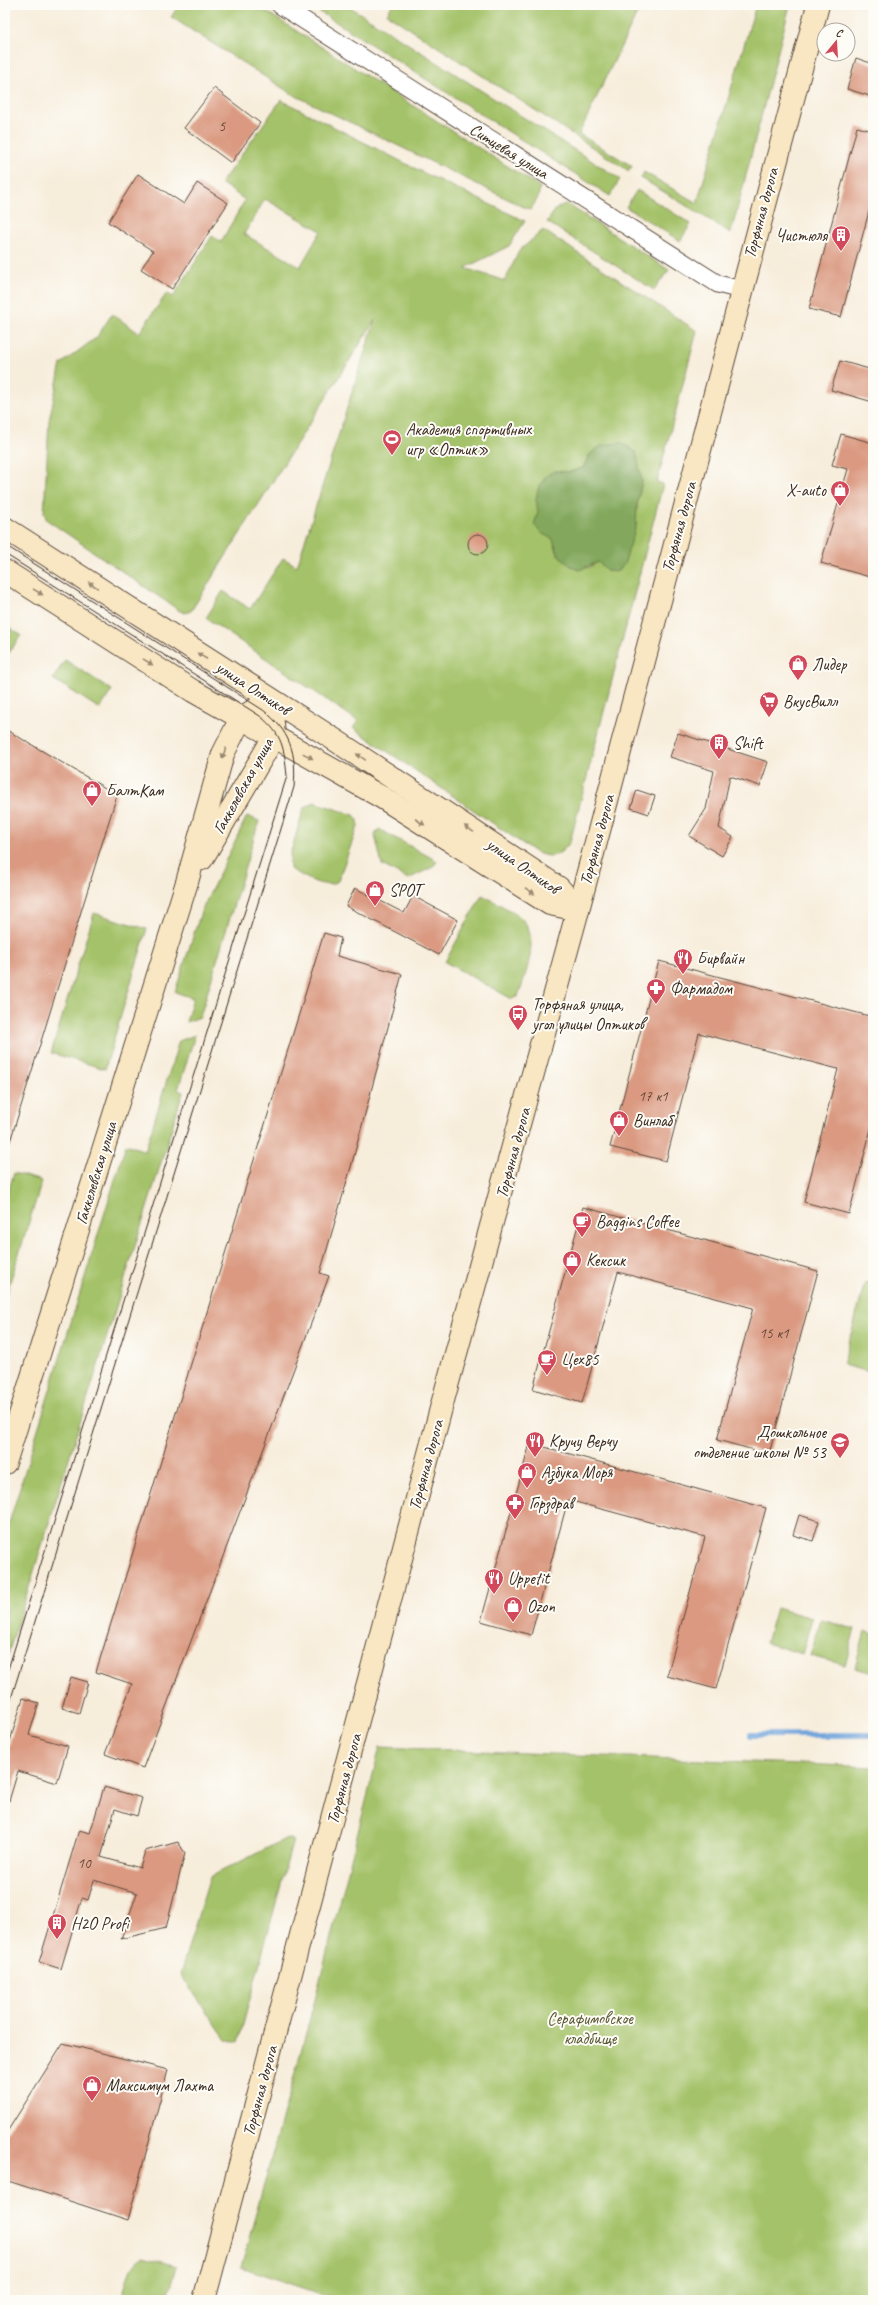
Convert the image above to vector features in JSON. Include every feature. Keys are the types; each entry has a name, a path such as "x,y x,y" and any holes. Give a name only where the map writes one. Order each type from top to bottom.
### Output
{"main road":[{"name":"Торфяная дорога","path":"204,2300 444,1397 578,910 741,290 818,5"},
{"name":"улица Оптиков","path":"5,528 559,888 578,910"},
{"name":"улица Оптиков","path":"5,571 193,691 383,798 550,904 578,910"},
{"name":"Гаккелевская улица","path":"5,1463 188,882 223,754 241,718 270,700 274,737 188,882"}],"street":[{"name":"Ситцевая улица","path":"280,5 718,284 741,290"}],"green space":[{"path":"179,5 256,5 540,187 538,198 530,210 292,94 171,17"},
{"path":"309,5 347,5 620,179 610,196"},
{"path":"392,5 641,5 579,134 632,166 629,171 387,14"},
{"path":"756,5 790,5 731,233 641,178 644,172 697,203"},
{"path":"281,100 430,176 525,221 509,246 465,268 505,281 519,251 543,230 697,331 657,482 663,484 570,842 559,854 546,856 535,852 353,728 358,721 206,618 223,591 250,609 283,558 297,566 375,320 191,611 185,613 180,611 47,520 44,513 49,421 61,364 97,337 112,314 139,333 167,293 173,297 212,236 221,242 245,200 221,183","holes":["265,199 321,231 300,267 244,234","589,455 642,481 637,505 636,526 608,571 598,562 588,568 558,555 553,539 543,534 534,525 554,471 570,472 583,468"]},
{"path":"637,190 691,224 680,241 626,207"},
{"path":"567,204 669,270 654,290 547,222 557,208"},
{"path":"622,443 636,452 642,481 637,505 636,526 624,565 616,572 608,571 598,562 579,570 565,562 559,554 553,539 543,534 534,525 538,512 536,499 538,489 546,476 554,471 570,472 583,468 590,455 598,448"},
{"path":"5,625 21,635 9,653 5,651"},
{"path":"65,660 112,690 100,709 53,679"},
{"path":"314,802 354,815 358,820 358,826 338,881 332,884 320,883 308,879 290,869 290,855 304,808"},
{"path":"247,816 259,821 200,1017 186,1022 193,998 175,992 201,912"},
{"path":"379,829 437,861 433,867 408,879 382,865 375,835"},
{"path":"482,895 518,916 526,924 529,932 531,951 527,970 518,996 512,999 445,962"},
{"path":"94,913 147,929 105,1069 51,1053"},
{"path":"195,1035 178,1090 183,1092 5,1664 5,1536 126,1144 145,1151 179,1041"},
{"path":"14,1173 42,1181 5,1298 5,1201"},
{"path":"865,1282 873,1284 873,1373 843,1365"},
{"path":"776,1608 812,1618 802,1654 766,1643"},
{"path":"821,1620 855,1629 845,1665 810,1656"},
{"path":"865,1631 873,1634 873,1673 855,1668"},
{"name":"Серафимовское кладбище","path":"380,1747 873,1767 873,2300 339,2300 241,2267 308,2026"},
{"path":"287,1838 293,1840 238,2043 226,2039 180,1974 210,1877"},
{"path":"143,2257 177,2266 167,2300 122,2300 128,2276 134,2265"}],"building":[{"path":"856,58 873,64 873,97 847,89"},
{"path":"214,88 260,123 231,163 184,128"},
{"name":"Чистюля","path":"857,127 873,131 873,196 841,317 809,309"},
{"path":"138,174 184,204 197,183 228,203 172,289 141,269 153,251 108,222"},
{"path":"840,361 873,370 873,402 831,390"},
{"path":"841,434 873,443 873,578 821,563 848,469 832,465"},
{"path":"478,534 485,537 488,544 485,551 478,554 471,551 468,544 471,537"},
{"path":"5,729 117,795 9,1145 5,1144"},
{"path":"678,733 768,762 760,786 730,776 719,828 733,837 722,856 689,836 706,809 714,771 670,757"},
{"path":"637,790 655,796 649,814 631,808"},
{"path":"355,888 404,913 413,896 458,920 439,955 346,906"},
{"path":"324,933 341,938 337,956 402,974 351,1167 320,1273 329,1276 143,1768 105,1754 132,1684 96,1672"},
{"path":"659,961 873,1017 873,1121 849,1214 804,1202 838,1069 699,1033 666,1161 610,1147"},
{"path":"583,1207 818,1271 769,1454 717,1440 753,1308 618,1272 582,1403 533,1389"},
{"path":"530,1443 766,1508 716,1689 667,1676 705,1537 568,1500 531,1635 481,1621"},
{"path":"799,1515 819,1521 813,1541 793,1535"},
{"path":"71,1677 88,1682 79,1713 62,1708"},
{"path":"23,1698 39,1703 29,1735 68,1746 57,1783 18,1771 9,1801 5,1800 5,1758"},
{"path":"104,1787 142,1798 137,1816 115,1809 101,1857 140,1868 145,1851 178,1842 185,1853 166,1928 121,1939 137,1893 94,1880 88,1900 82,1898 61,1969 39,1962 79,1830 90,1833"},
{"name":"Максимум Лахта","path":"63,2043 168,2070 128,2220 5,2180 5,2135"}],"waterway":[{"path":"751,1735 873,1735"}],"tram line":[{"path":"5,545 263,710 280,726 290,744 293,753 295,775 294,787 5,1718"},
{"path":"5,554 260,716 274,729 278,736 285,757 287,776 5,1679"}],"place":[{"name":"Чистюля","path":"841,252"},
{"name":"Академия спортивных игр «Оптик»","path":"392,456"},
{"name":"X-auto","path":"840,507"},
{"name":"Лидер","path":"798,681"},
{"name":"ВкусВилл","path":"769,718"},
{"name":"Shift","path":"719,760"},
{"name":"БалтКам","path":"92,807"},
{"name":"SPOT","path":"375,907"},
{"name":"Бирвайн","path":"683,975"},
{"name":"Фармадом","path":"656,1005"},
{"name":"Торфяная улица, угол улицы Оптиков","path":"518,1031"},
{"name":"Винлаб","path":"619,1137"},
{"name":"Baggins Coffee","path":"582,1238"},
{"name":"Кексик","path":"572,1277"},
{"name":"Цех85","path":"547,1376"},
{"name":"Кручу Верчу","path":"535,1458"},
{"name":"Дошкольное отделение школы № 53","path":"840,1459"},
{"name":"Азбука Моря","path":"527,1489"},
{"name":"Горздрав","path":"515,1520"},
{"name":"Uppetit","path":"494,1595"},
{"name":"Ozon","path":"513,1623"},
{"name":"H2O Profi","path":"57,1940"},
{"name":"Максимум Лахта","path":"92,2102"}]}
